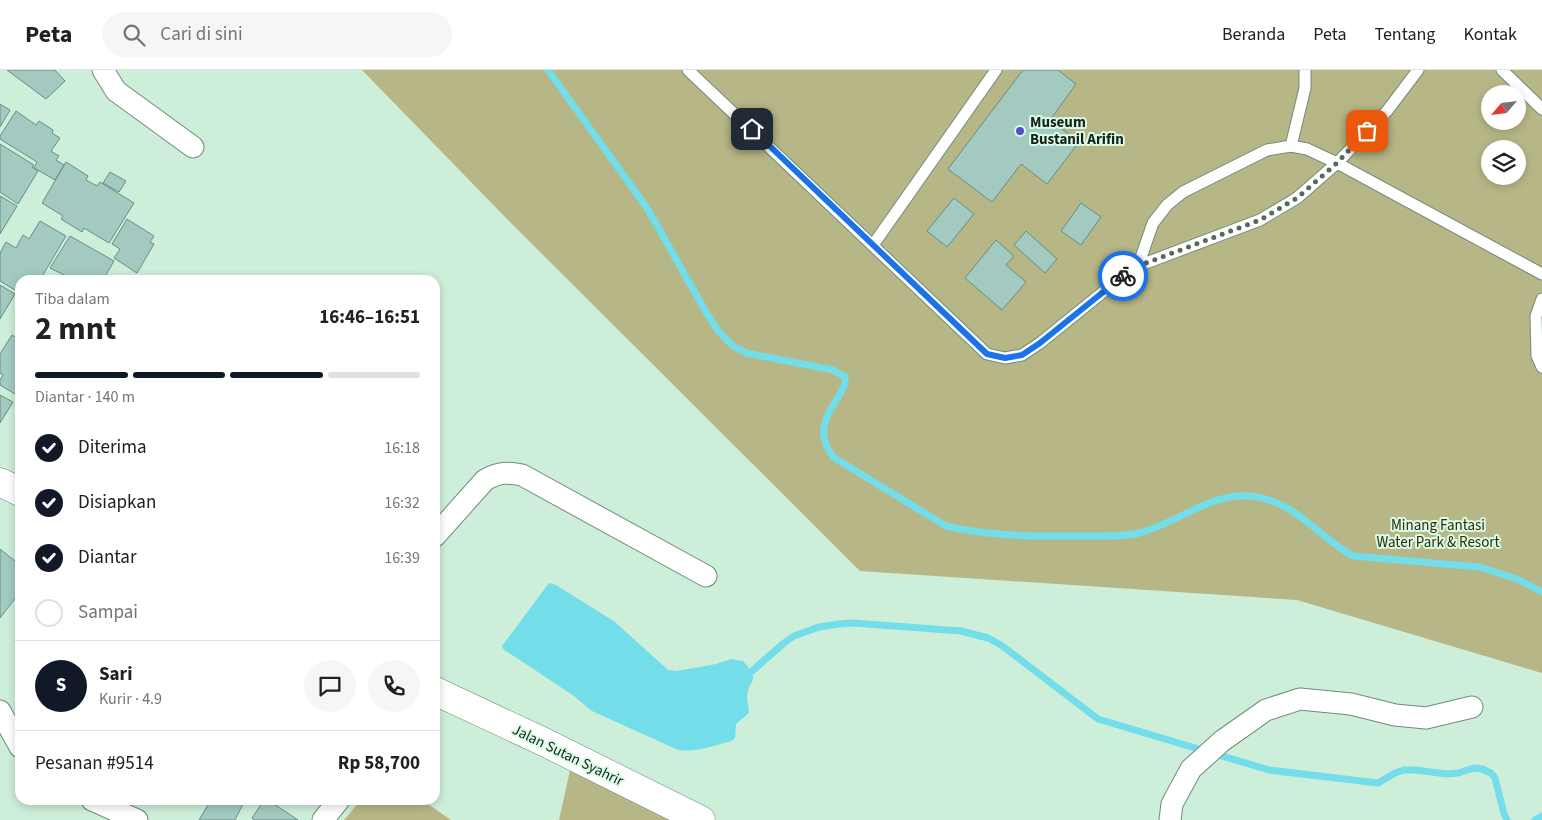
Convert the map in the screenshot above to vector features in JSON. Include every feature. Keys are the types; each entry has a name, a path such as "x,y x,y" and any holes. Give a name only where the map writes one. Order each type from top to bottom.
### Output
{"highway":[{"path":"0,482 15,490"},
{"name":"Jalan Sutan Syahrir","path":"440,693 544,742 701,820"}],"street":[{"path":"102,70 116,91 193,146"},
{"path":"440,530 485,480 495,474 507,472 522,475 706,576"},
{"path":"1170,820 1172,804 1191,769 1222,741 1266,710 1300,699 1351,704 1395,715 1426,718 1472,707"},
{"path":"0,711 15,738"},
{"path":"103,805 137,820"},
{"path":"323,820 335,805"}],"lane":[{"path":"688,70 987,354 1005,358 1022,355 1040,343 1138,266 1260,220 1297,198 1337,163 1388,110 1418,70"},
{"path":"873,245 996,70"},
{"path":"1291,146 1305,88 1305,70"},
{"path":"1502,70 1542,109"},
{"path":"1138,266 1153,223 1167,205 1182,192 1267,150 1291,146 1306,149 1337,163 1542,274"},
{"path":"1542,299 1536,316 1537,356 1542,367"}],"green space":[{"name":"Minang Fantasi Water Park & Resort","path":"362,70 1542,70 1542,673 1297,600 860,571 510,222"},
{"path":"571,766 677,820 559,820"},
{"path":"357,805 429,805 451,820 344,820"}],"water":[{"path":"549,583 556,585 615,622 668,670 677,671 716,664 731,659 743,661 752,673 753,680 747,697 749,713 736,724 735,738 732,741 704,748 676,749 592,711 574,696 503,649 502,646"}],"building":[{"path":"7,70 55,70 65,81 46,99"},
{"name":"Museum Bustanil Arifin","path":"1023,70 1058,70 1076,84 1050,120 1079,142 1047,184 1021,164 992,202 948,169"},
{"path":"0,104 10,110 0,127"},
{"path":"16,111 36,125 39,121 53,130 52,133 60,138 51,151 59,156 56,160 64,165 55,180 34,168 37,162 0,139"},
{"path":"0,144 34,165 32,167 38,171 18,204 0,192"},
{"path":"66,162 88,176 86,180 97,186 100,182 134,203 109,243 84,228 82,232 61,219 63,216 42,203"},
{"path":"110,172 126,181 119,192 103,183"},
{"path":"0,196 17,206 0,234"},
{"path":"954,198 974,214 947,247 927,231"},
{"path":"1081,203 1101,217 1081,245 1061,231"},
{"path":"127,219 154,236 150,242 154,244 137,273 114,258 120,249 112,244"},
{"path":"40,221 66,236 43,275 15,275 15,290 0,281 0,253 6,242 16,248 23,235 29,239"},
{"path":"1026,231 1057,259 1045,273 1014,245"},
{"path":"70,236 114,261 106,275 64,275 50,268"},
{"path":"996,240 1014,256 1006,265 1026,282 1002,310 965,278"},
{"path":"0,285 15,294 0,319"},
{"path":"12,335 15,337 15,394 0,385 3,375 0,373 0,354"},
{"path":"0,395 13,402 0,423"},
{"path":"0,549 15,561 15,598 0,618"},
{"path":"208,805 242,805 235,820 199,820"},
{"path":"261,805 276,805 298,820 254,820 252,818"}],"waterway":[{"path":"548,70 647,208 719,332 733,346 746,353 833,370 845,377 844,386 827,416 823,431 827,447 833,457 946,526 963,530 1016,535 1126,535 1154,528 1211,502 1241,496 1257,497 1284,506 1353,556 1480,567 1517,579 1542,592"},
{"path":"752,671 794,636 819,627 853,623 961,631 988,638 1001,645 1098,719 1269,770 1378,783 1404,770 1447,774 1474,768 1482,769 1491,773 1495,778 1507,820"},
{"path":"1535,820 1542,816"}],"way so far":[{"path":"1123,276 1138,266 1260,220 1297,198 1337,163 1367,131"}],"place":[{"name":"Museum Bustanil Arifin","path":"1020,131"}],"route":[{"path":"752,129 987,354 1005,358 1022,355 1040,343 1123,276"}]}
